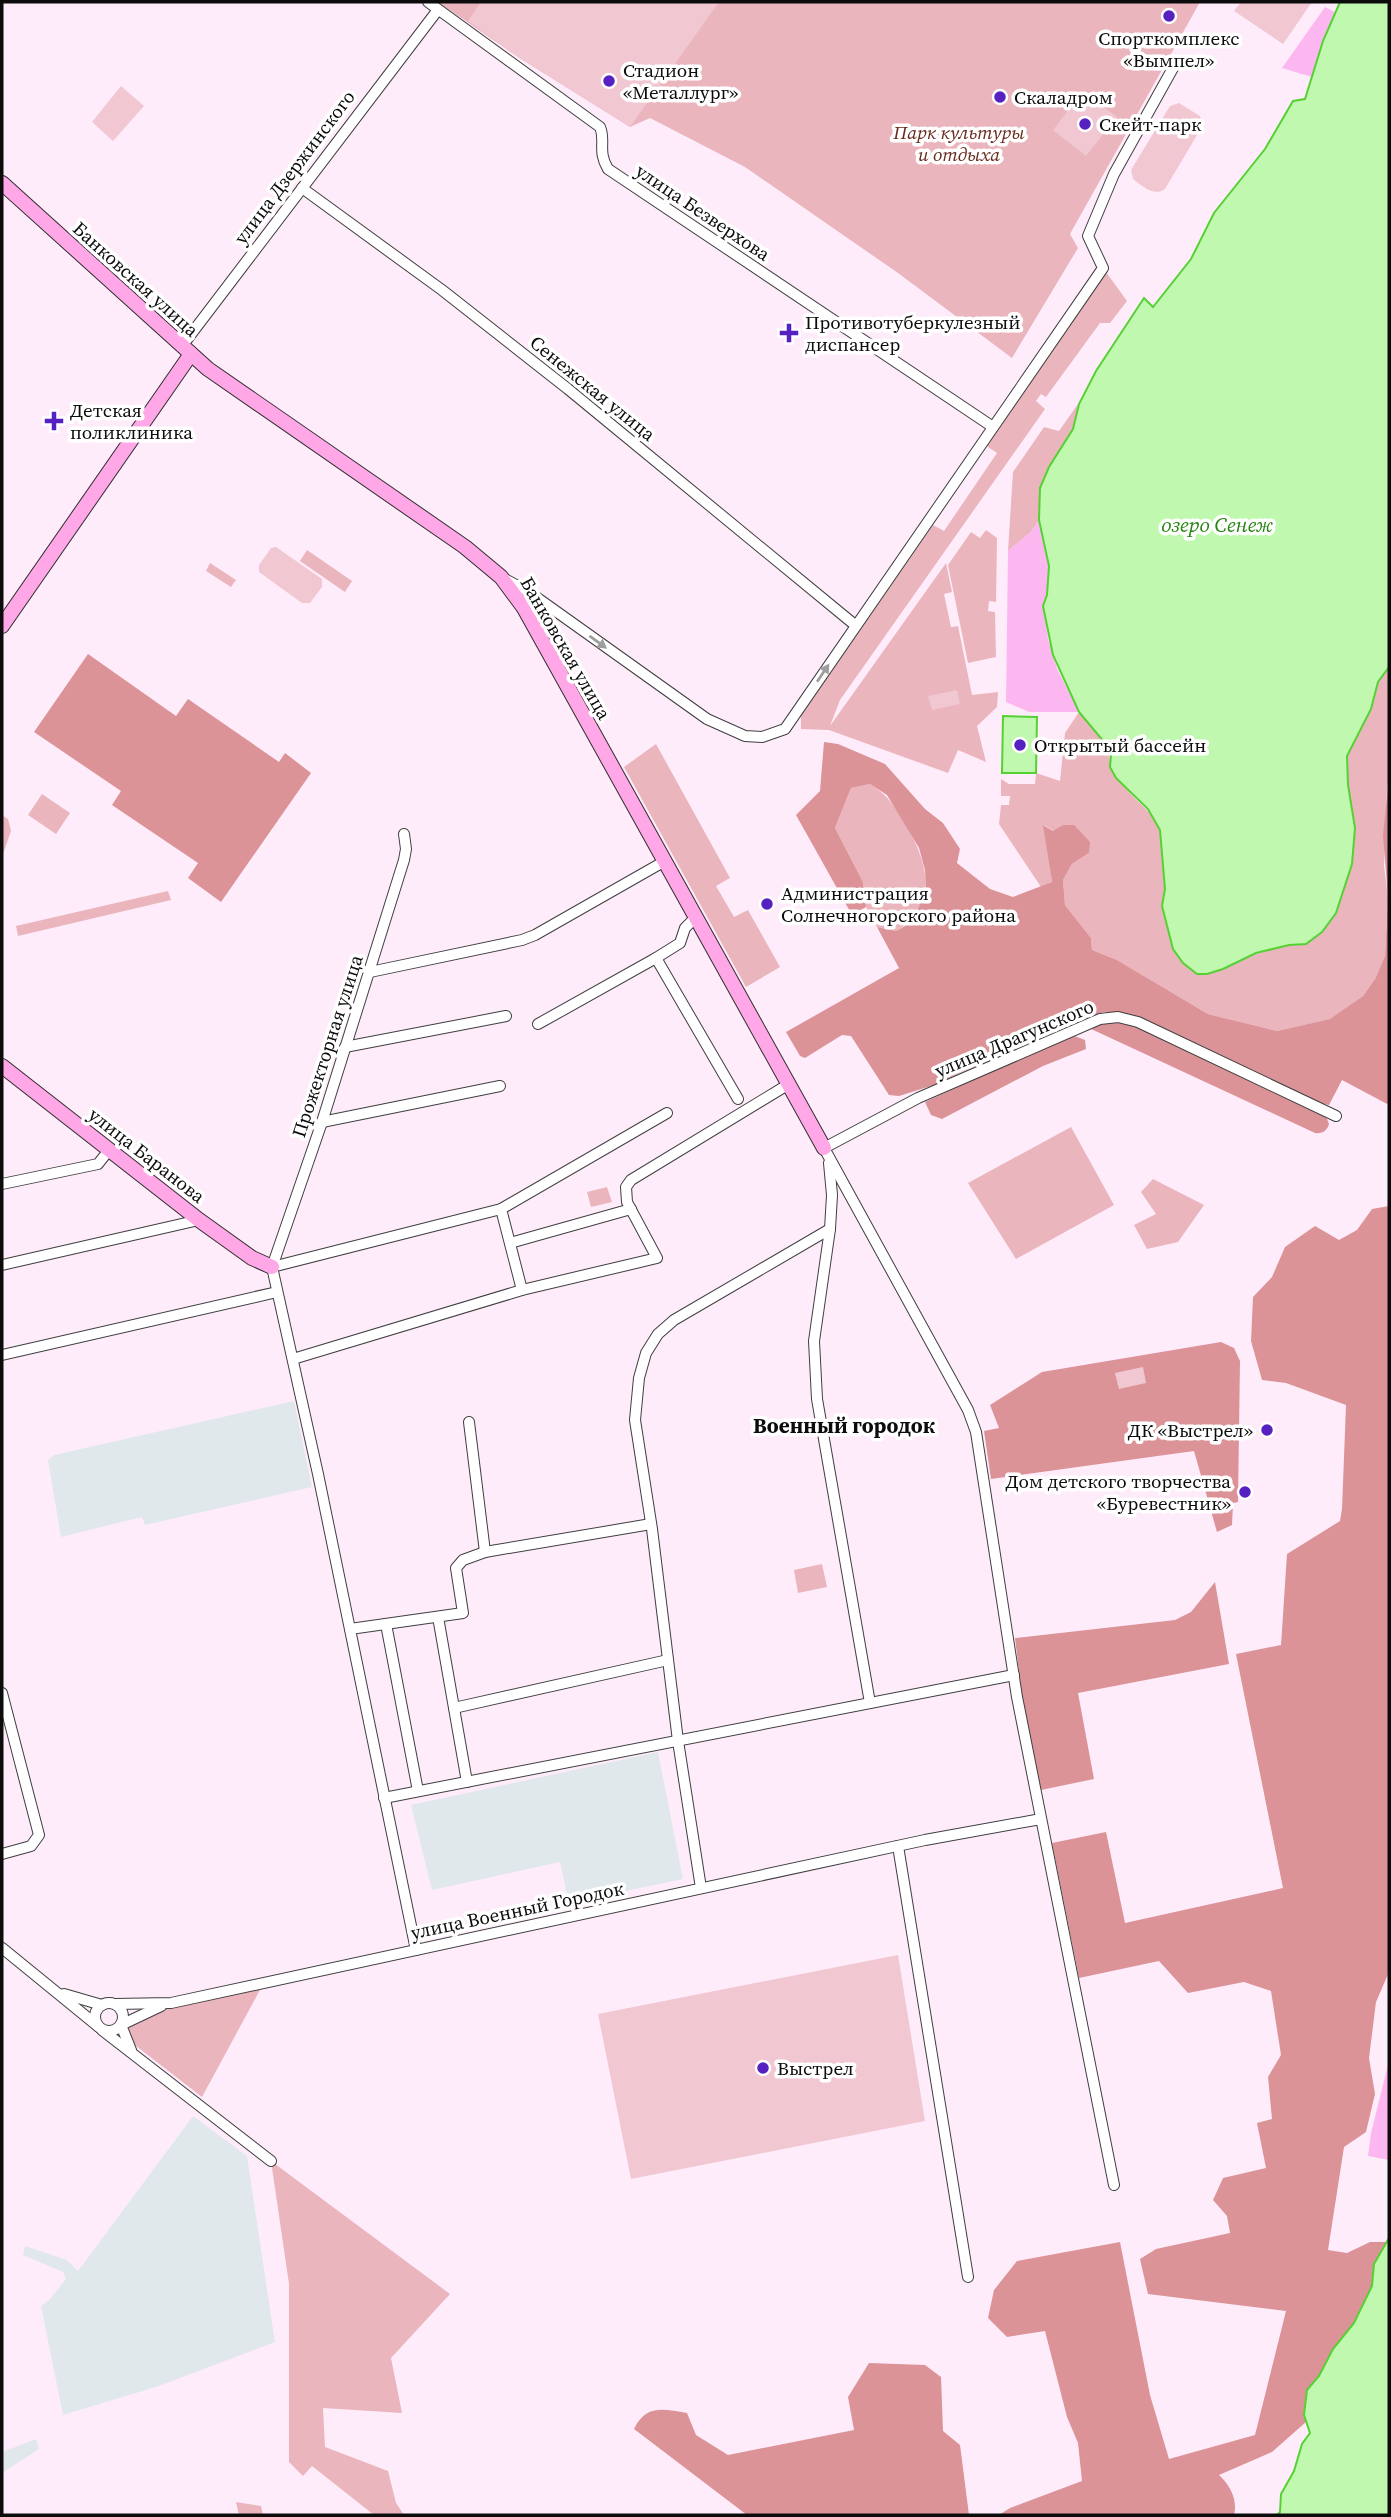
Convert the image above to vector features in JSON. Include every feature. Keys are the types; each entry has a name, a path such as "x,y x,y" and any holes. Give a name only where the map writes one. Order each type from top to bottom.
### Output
{"street":[{"name":"улица Безверхова","path":"428,2 600,127 600,149 608,169 993,427"},
{"name":"улица Дзержинского","path":"2,626 186,350 302,188 437,11"},
{"path":"501,577 530,592 696,712 745,736 770,736 785,729 1103,268 1088,236 1114,174 1173,68"},
{"name":"Банковская улица","path":"2,183 211,371 452,537 501,577 524,608 826,1152"},
{"name":"Сенежская улица","path":"302,188 442,290 557,380 855,625"},
{"name":"Прожекторная улица","path":"272,1267 370,972 407,849 404,834"},
{"path":"370,972 522,940 665,861"},
{"path":"538,1024 680,943 685,928 696,916"},
{"path":"656,958 738,1098"},
{"path":"345,1047 506,1016"},
{"name":"улица Драгунского","path":"826,1152 918,1098 1100,1019 1112,1017 1138,1022 1336,1116"},
{"name":"улица Баранова","path":"2,1066 199,1220 252,1258 272,1267"},
{"path":"293,1359 522,1290 657,1258 625,1195 631,1180 789,1084"},
{"path":"321,1122 500,1086"},
{"path":"416,1950 272,1267 501,1209 667,1113"},
{"path":"2,1184 97,1164 109,1150"},
{"path":"826,1152 832,1195 830,1229 814,1341 817,1399 870,1703"},
{"path":"826,1152 974,1424 1014,1675 1114,2185"},
{"path":"501,1209 522,1290"},
{"path":"510,1243 631,1209"},
{"path":"2,1265 199,1220"},
{"path":"701,1888 678,1741 635,1420 639,1378 646,1353 658,1334 674,1320 830,1229"},
{"path":"2,1355 277,1292"},
{"path":"469,1422 485,1552"},
{"path":"350,1629 463,1614 456,1567 463,1560 485,1552 651,1524"},
{"path":"438,1617 467,1782"},
{"path":"386,1624 418,1791"},
{"path":"454,1708 668,1660"},
{"path":"384,1798 1014,1675"},
{"path":"2,1693 40,1835 31,1846 2,1854"},
{"name":"улица Военный Городок","path":"115,2004 171,2003 925,1840 1041,1819"},
{"path":"898,1846 968,2277"},
{"path":"2,1948 134,2056 271,2161"},
{"path":"56,1990 102,2005 115,2004 123,2013 123,2035 134,2056"},
{"path":"101,2028 114,2031 121,2025 171,2003"},
{"path":"101,2028 95,2016 102,2005"}],"shaded area":[{"name":"Стадион «Металлург»","path":"481,2 719,2 630,127 518,57 468,21"},
{"path":"1241,2 1312,2 1283,44 1234,11"},
{"path":"121,86 144,106 113,141 92,122"},
{"name":"Скейт-парк","path":"1083,91 1117,117 1086,156 1053,130"},
{"path":"1179,103 1200,116 1203,125 1165,189 1152,191 1133,179 1131,170 1170,106"},
{"path":"276,547 322,579 322,587 310,603 302,603 259,572 259,565 271,548"},
{"path":"88,654 176,716 188,699 279,762 285,753 311,773 221,902 188,878 198,863 112,805 121,791 34,732"},
{"path":"957,690 960,704 932,710 928,696"},
{"path":"824,742 838,744 885,764 925,809 943,823 960,849 957,863 990,889 1013,897 1052,882 1043,825 1053,831 1063,825 1074,825 1090,842 1089,853 1072,864 1063,880 1065,905 1091,938 1092,950 1117,960 1208,1014 1277,1031 1330,1019 1363,996 1375,979 1385,956 1388,897 1383,835 1389,777 1389,1105 1342,1080 1329,1105 1311,1101 1120,1013 1104,1012 1065,1024 934,1085 899,1096 889,1095 851,1036 842,1035 805,1058 800,1056 786,1032 899,968 877,927 896,931 907,925 926,890 925,870 919,848 887,795 870,784 851,788 835,828 863,882 866,907 852,915 796,815 820,791"},
{"path":"1115,1020 1140,1027 1326,1116 1329,1124 1324,1132 1315,1133 1089,1028"},
{"path":"1072,1035 1085,1040 1086,1049 1043,1066 942,1119 931,1115 925,1102"},
{"path":"1389,1206 1389,1972 1376,2002 1369,2058 1375,2094 1366,2132 1344,2147 1328,2250 1347,2253 1370,2242 1387,2242 1374,2264 1372,2286 1354,2323 1333,2349 1319,2376 1307,2390 1306,2422 1272,2452 1219,2475 1232,2493 1234,2515 999,2515 1010,2508 1082,2481 1078,2443 1067,2417 1045,2331 1007,2337 988,2318 994,2290 1017,2261 1120,2242 1150,2395 1169,2459 1255,2435 1286,2311 1148,2294 1140,2259 1156,2249 1230,2233 1227,2216 1213,2200 1223,2178 1266,2168 1257,2123 1272,2119 1268,2077 1281,2055 1271,1991 1244,1982 1188,1993 1159,1961 1079,1978 1052,1843 1106,1832 1125,1923 1283,1888 1236,1654 1281,1645 1287,1554 1340,1521 1346,1405 1286,1383 1262,1380 1251,1341 1253,1297 1272,1277 1285,1247 1315,1226 1339,1240 1357,1230 1372,1209"},
{"path":"1221,1342 1234,1348 1240,1361 1238,1502 1233,1503 1232,1525 1217,1532 1194,1451 991,1479 984,1431 999,1428 990,1405 1042,1372"},
{"path":"1143,1367 1146,1383 1119,1389 1115,1373"},
{"path":"294,1401 312,1487 145,1525 142,1517 61,1537 48,1460 54,1455"},
{"path":"1215,1582 1229,1664 1078,1693 1094,1779 1041,1790 1022,1696 1015,1638 1175,1620 1191,1612"},
{"path":"658,1752 683,1879 569,1903 560,1862 432,1890 411,1805"},
{"name":"Выстрел","path":"898,1955 925,2121 631,2179 598,2014"},
{"path":"193,2116 247,2156 275,2342 159,2386 63,2415 41,2306 66,2279 63,2272 23,2255 25,2246 67,2260 78,2271"},
{"path":"869,2363 925,2365 941,2377 943,2431 960,2445 969,2515 747,2515 634,2429 644,2415 656,2410 687,2413 696,2435 728,2455 854,2430 848,2397"},
{"path":"36,2439 39,2449 2,2473 2,2452"}],"green space":[{"name":"Парк культуры и отдыха","path":"438,2 1200,2 1070,234 1078,248 1012,358 898,273 745,167 650,118 630,127 518,57"},
{"path":"1106,272 1127,301 1110,323 1100,323 1046,397 1041,394 1036,401 1045,409 840,700 830,726 946,563 952,592 944,594 951,627 958,626 972,695 998,692 997,707 977,726 986,762 958,750 948,773 829,730 801,729 801,716 933,525 944,531 997,453 985,445"},
{"path":"1078,404 1073,429 1049,467 1040,488 1039,520 1031,532 1008,551 1013,472 1044,427 1059,431"},
{"path":"986,530 997,538 996,602 989,601 988,611 995,612 996,657 968,663 948,565 971,532 980,538"},
{"path":"307,550 352,581 345,592 300,561"},
{"path":"210,563 236,580 231,587 206,571"},
{"path":"1389,667 1389,777 1384,866 1388,897 1385,956 1375,979 1363,996 1331,1019 1277,1031 1208,1014 1117,960 1092,950 1091,938 1065,905 1063,880 1072,864 1089,853 1044,825 1052,882 1041,887 999,824 1001,805 1009,805 1010,796 1001,796 1001,779 1009,784 1035,784 1036,773 1060,781 1065,733 1079,712 1105,744 1112,770 1151,815 1161,831 1165,854 1164,901 1168,924 1243,958 1289,945 1306,944 1348,785 1347,756 1371,709 1378,682"},
{"path":"656,744 730,878 716,886 734,917 748,910 780,967 746,987 624,767"},
{"path":"870,784 887,797 898,812 920,853 924,868 926,883 919,909 910,921 896,931 877,927 866,907 863,882 835,828 851,788"},
{"path":"42,794 70,813 56,834 28,815"},
{"path":"2,815 8,819 11,831 2,857"},
{"path":"168,891 171,900 18,936 16,926"},
{"path":"1071,1127 1114,1205 1016,1259 968,1183"},
{"path":"1153,1179 1204,1205 1178,1242 1147,1249 1134,1225 1156,1214 1141,1192"},
{"path":"607,1187 612,1202 591,1207 587,1192"},
{"path":"822,1564 827,1587 798,1593 794,1570"},
{"path":"261,1988 202,2097 131,2042 130,2026 151,2013"},
{"path":"271,2161 450,2294 391,2358 402,2413 323,2408 325,2447 388,2471 396,2503 404,2515 374,2515 312,2466 303,2476 289,2462 289,2284"},
{"path":"236,2502 261,2506 263,2515 239,2515"}],"sand":[{"path":"1325,7 1335,12 1312,77 1282,68"},
{"path":"1039,520 1049,566 1047,595 1043,606 1048,639 1057,669 1079,712 1029,712 1006,702 1008,551 1031,532"},
{"path":"1389,2061 1389,2160 1368,2156"}],"water":[{"name":"озеро Сенеж","path":"1340,2 1389,2 1389,667 1378,682 1371,709 1347,756 1348,785 1355,828 1352,864 1336,913 1322,932 1306,944 1256,953 1223,969 1197,974 1183,963 1173,949 1162,906 1165,889 1160,830 1148,809 1116,778 1110,767 1111,755 1105,743 1079,712 1053,655 1043,606 1047,595 1049,566 1039,520 1040,488 1049,467 1073,429 1079,404 1096,371 1144,298 1153,307 1191,259 1214,213 1265,149 1293,101 1305,99 1323,41"},
{"name":"Открытый бассейн","path":"1003,716 1037,717 1036,773 1002,773"},
{"path":"1389,2238 1389,2515 1277,2515 1280,2512 1281,2494 1294,2471 1302,2444 1310,2433 1304,2415 1307,2390 1319,2376 1333,2349 1354,2323 1372,2286 1374,2264"}],"place":[{"name":"Спорткомплекс «Вымпел»","path":"1169,16"},
{"name":"Стадион «Металлург»","path":"609,81"},
{"name":"Скаладром","path":"1000,97"},
{"name":"Скейт-парк","path":"1085,124"},
{"name":"Противотуберкулезный диспансер","path":"789,333"},
{"name":"Детская поликлиника","path":"54,421"},
{"name":"Открытый бассейн","path":"1020,745"},
{"name":"Администрация Солнечногорского района","path":"767,904"},
{"name":"ДК «Выстрел»","path":"1267,1430"},
{"name":"Дом детского творчества «Буревестник»","path":"1245,1492"},
{"name":"Выстрел","path":"763,2068"}],"district":[{"name":"Военный городок","path":"844,1426"}]}
